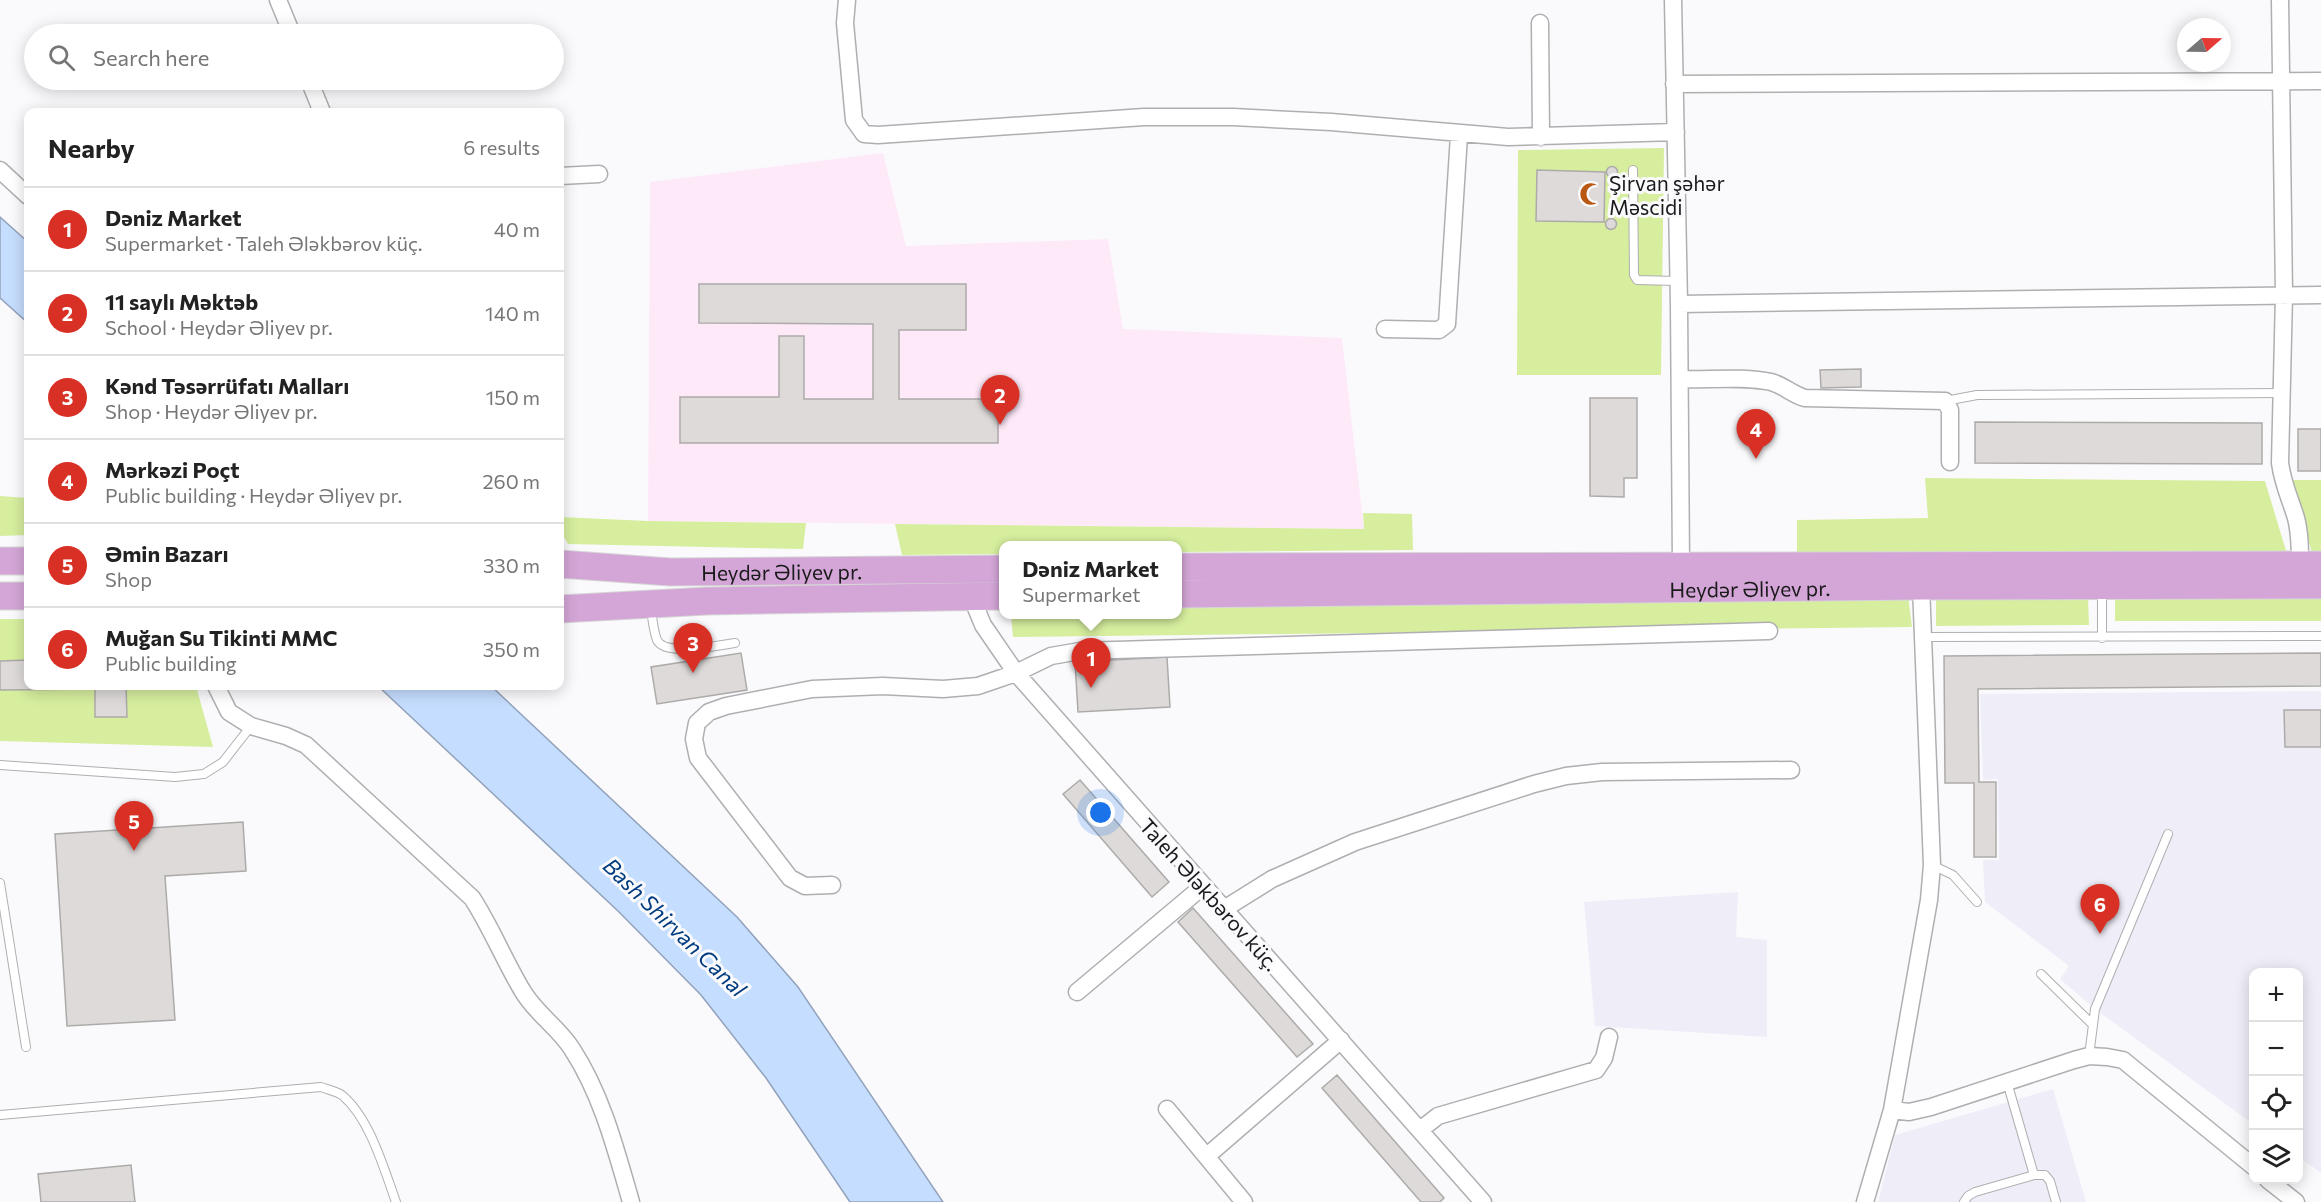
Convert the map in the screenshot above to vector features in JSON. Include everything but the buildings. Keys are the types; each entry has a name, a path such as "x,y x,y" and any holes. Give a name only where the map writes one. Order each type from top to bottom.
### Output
{"main road":[{"path":"0,561 24,561"},
{"name":"Heydər Əliyev pr.","path":"564,564 670,572 999,569"},
{"name":"Heydər Əliyev pr.","path":"1182,567 2311,565"},
{"name":"Heydər Əliyev pr.","path":"1182,594 1921,586 2321,585"},
{"path":"0,596 24,596"},
{"name":"Heydər Əliyev pr.","path":"564,609 707,601 999,596"}],"street":[{"path":"278,0 288,24"},
{"path":"847,0 845,23 854,120 864,134 878,135 1144,117 1233,117 1331,122 1459,135 1541,137 1676,132"},
{"path":"1673,0 1681,566"},
{"path":"2280,0 2284,295 2280,463 2283,485 2296,518 2300,540 2311,565"},
{"path":"1540,23 1541,137"},
{"path":"1674,84 2321,81"},
{"path":"313,90 320,108"},
{"path":"1385,329 1439,330 1447,324 1459,135"},
{"path":"0,170 24,192"},
{"path":"564,176 599,174"},
{"path":"1679,304 2321,295"},
{"path":"1680,379 1766,381 1774,383 1793,395 1805,398 1945,401 1950,410 1950,462"},
{"name":"Taleh Ələkbərov küç.","path":"965,570 970,596 999,653 1202,887 1341,1040 1483,1202"},
{"path":"1865,1202 1892,1110 1929,900 1932,865 1921,586"},
{"path":"832,885 805,886 790,878 698,758 694,739 697,723 709,712 726,706 812,689 883,686 943,689 978,686 1016,673 1051,656 1080,651 1769,631"},
{"path":"218,690 229,712 251,726 286,736 306,746 472,898 485,918 523,992 536,1010 556,1028 572,1049 596,1093 632,1202"},
{"path":"1224,909 1272,879 1355,842 1533,784 1566,776 1602,772 1791,770"},
{"path":"1077,992 1202,887"},
{"path":"1420,1130 1438,1116 1596,1070 1604,1058 1609,1037"},
{"path":"1207,1156 1341,1040"},
{"path":"1892,1110 1909,1112 1931,1107 2089,1056 2123,1060 2249,1164"},
{"path":"1167,1109 1244,1202"},
{"path":"2274,1184 2295,1202"}],"lane":[{"path":"1633,170 1634,275 1637,280 1677,281"},
{"path":"1945,401 1977,395 2282,393"},
{"path":"2102,585 2103,638"},
{"path":"650,604 658,642 665,649 678,650 735,643"},
{"path":"1923,637 2321,636"},
{"path":"0,765 175,777 204,774 223,762 251,726"},
{"path":"2089,1056 2095,1009 2168,834"},
{"path":"1932,865 1953,875 1977,902"},
{"path":"0,883 26,1047"},
{"path":"2041,974 2092,1024"},
{"path":"2007,1082 2034,1175"},
{"path":"0,1115 321,1087 341,1094 356,1110 377,1151 396,1202"},
{"path":"1964,1202 1975,1192 2034,1175 2044,1175 2050,1181 2056,1202"}],"shaded area":[{"path":"883,153 906,246 1108,239 1123,329 1342,338 1364,529 648,521 650,182"},
{"path":"2321,691 2321,1173 2303,1160 2303,968 2249,968 2249,1121 2095,1009 2060,979 2069,966 1985,902 1983,860 1999,860 1998,779 1983,780 1980,694"},
{"path":"1738,892 1736,937 1767,940 1767,1037 1595,1026 1584,902"},
{"path":"2053,1089 2086,1202 1878,1202 1895,1135"}],"green space":[{"path":"1664,148 1661,375 1517,375 1518,150"},
{"path":"1925,478 2265,481 2287,554 1797,555 1797,520 1928,518"},
{"path":"2291,480 2321,480 2321,556 2313,556"},
{"path":"0,496 24,498 24,535 0,536"},
{"path":"1363,513 1412,514 1413,550 1182,552 1182,541 999,541 999,554 902,555 895,524 1364,529"},
{"path":"564,517 806,523 803,549 568,544 564,537"},
{"path":"1908,596 1912,627 1013,637 1011,619 1182,619 1182,602"},
{"path":"2088,596 2089,625 1936,626 1936,597"},
{"path":"2115,597 2321,597 2321,621 2115,621"},
{"path":"0,619 24,619 24,690 197,690 213,747 0,741"}],"water":[{"path":"0,217 24,238 24,319 0,298"},
{"name":"Bash Shirvan Canal","path":"382,690 495,690 737,917 798,987 943,1202 850,1202 766,1078 701,995 618,911"}],"place":[{"name":"Şirvan şəhər Məscidi","path":"1591,194"},
{"name":"11 saylı Məktəb","path":"1000,425"},
{"name":"Mərkəzi Poçt","path":"1756,459"},
{"name":"Kənd Təsərrüfatı Malları","path":"693,673"},
{"name":"Dəniz Market","path":"1091,688"},
{"name":"Əmin Bazarı","path":"134,851"},
{"name":"Muğan Su Tikinti MMC","path":"2100,934"}]}
